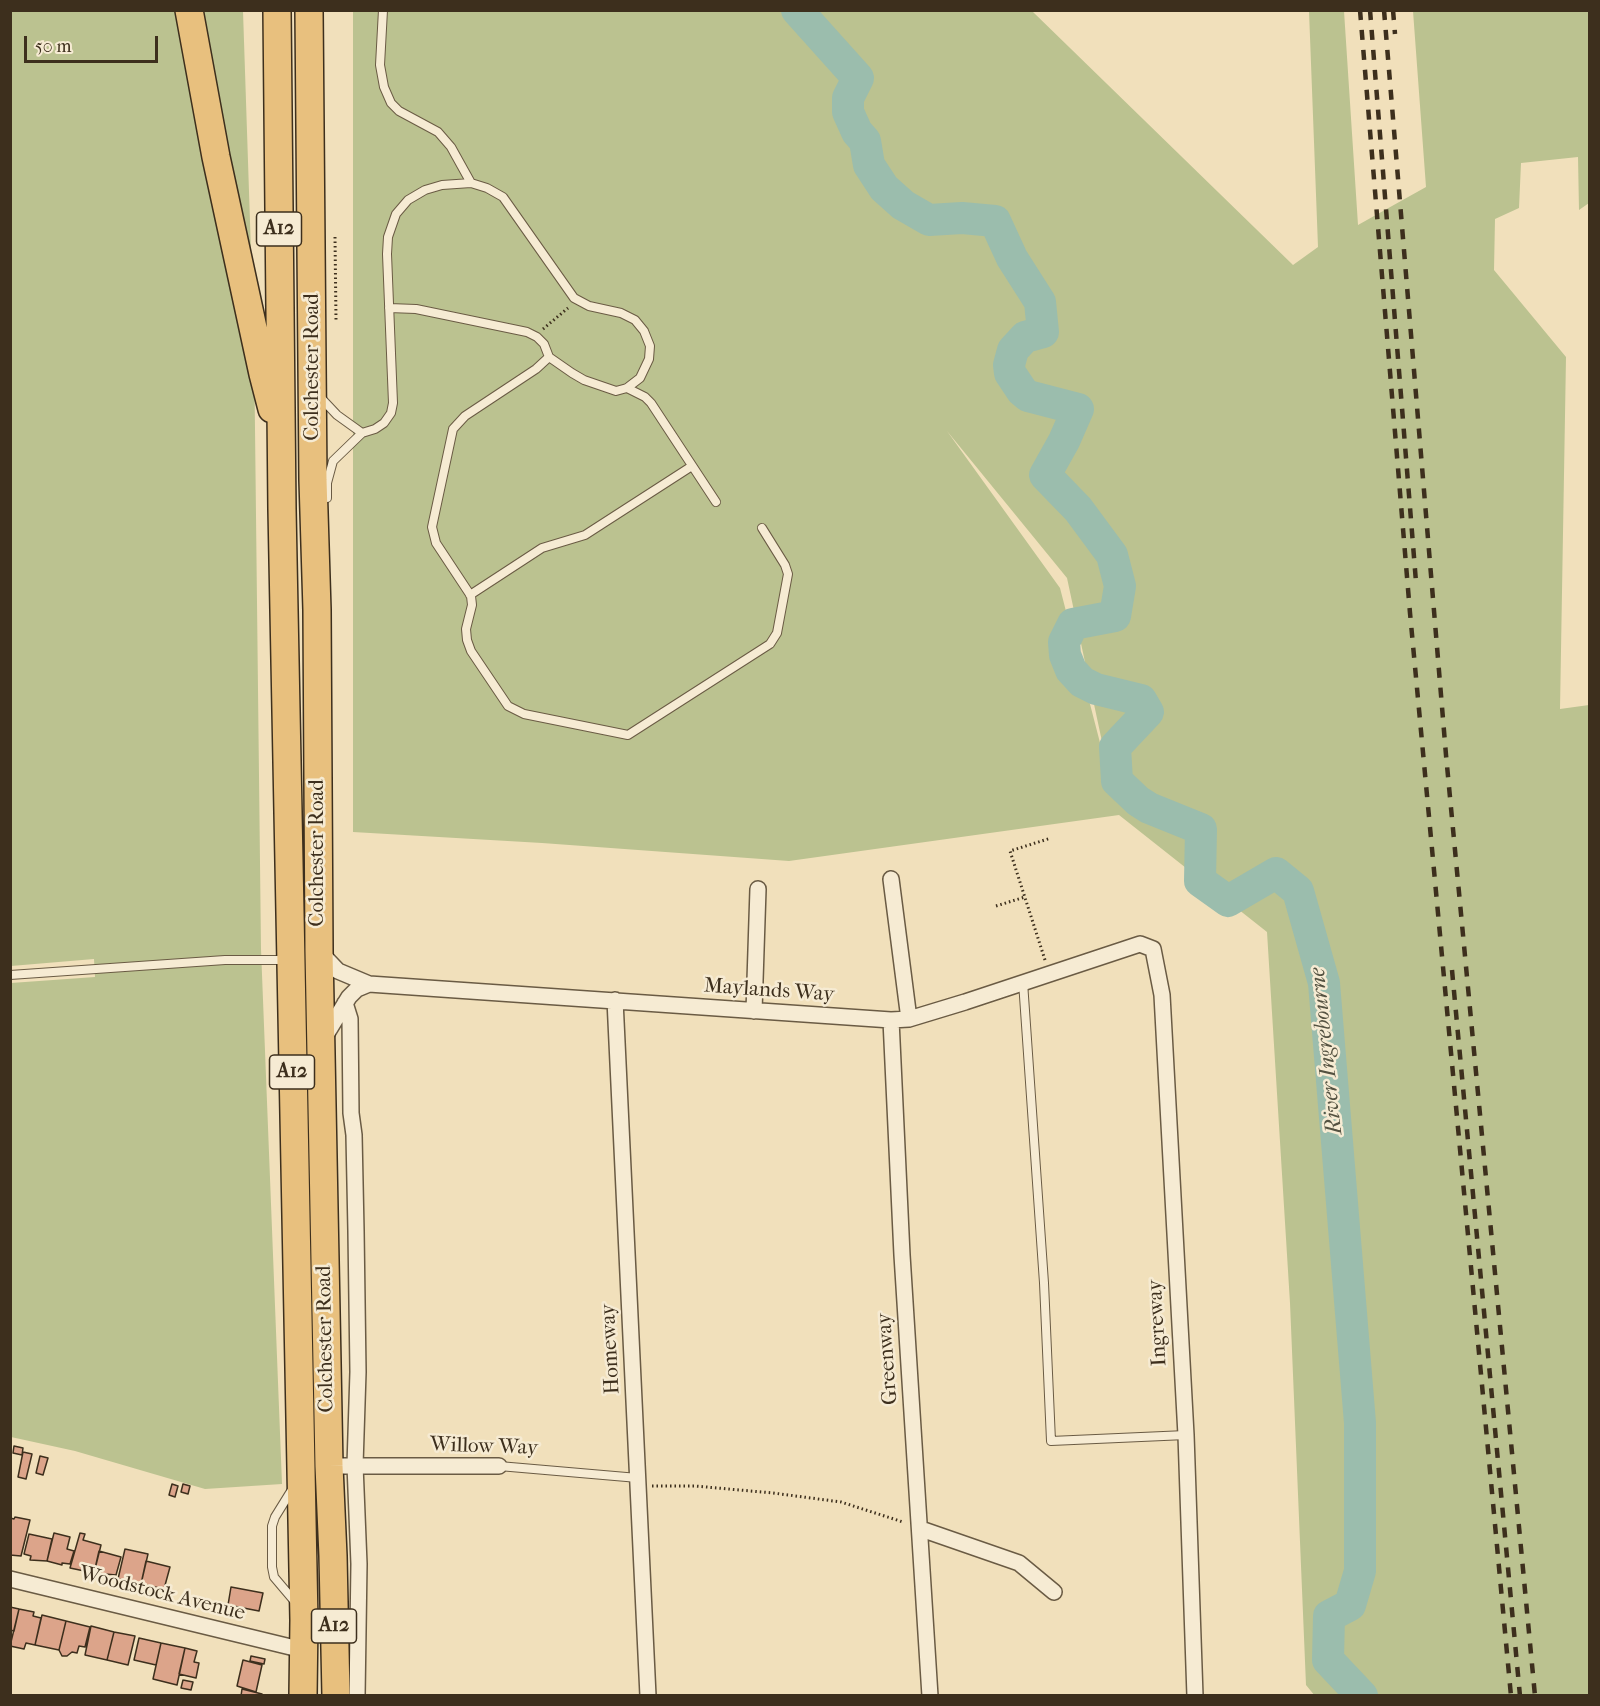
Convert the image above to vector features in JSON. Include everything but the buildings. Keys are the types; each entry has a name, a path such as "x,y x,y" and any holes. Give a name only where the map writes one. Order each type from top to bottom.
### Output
{"highway":[{"name":"A12","path":"189,10 218,168 263,374 282,448"},
{"name":"Colchester Road","path":"277,10 282,509 304,1620 303,1695"},
{"name":"Colchester Road","path":"309,10 312,389 325,958 321,1045 336,1695"}],"street":[{"path":"891,879 909,1019"},
{"path":"754,1011 758,889"},
{"name":"Maylands Way","path":"325,958 344,974 369,984 891,1020 909,1019 1140,944 1153,949"},
{"name":"Ingreway","path":"1153,949 1162,995 1186,1435 1195,1695"},
{"name":"Colchester Road","path":"325,958 346,1002 350,1020 358,1361 357,1695"},
{"path":"321,1045 346,1002 357,989 369,984"},
{"name":"Homeway","path":"615,1000 648,1695"},
{"name":"Greenway","path":"891,1020 902,1255 930,1695"},
{"name":"Willow Way","path":"329,1466 499,1467"},
{"path":"921,1529 1019,1563 1054,1592"},
{"name":"Woodstock Avenue","path":"10,1579 303,1650"}],"lane":[{"path":"383,10 380,65 384,87 391,103 399,111 438,132 451,147 471,183"},
{"path":"327,502 327,483 333,461 362,433 384,423 391,413 393,403 389,308 388,237 396,214 408,200 425,190 442,185 471,183 487,188 503,197 574,298 590,306 621,313 635,320 644,331 650,346 649,359 640,378 627,388 616,391 593,384 572,373 549,357 544,344 535,335 527,332 416,309 389,308"},
{"path":"549,357 536,369 458,422 450,437 432,527 436,543 470,595 472,604 466,629 471,651 508,706 524,714 628,735 774,639 788,574 785,565 762,528"},
{"path":"627,388 645,397 651,403 716,502"},
{"path":"312,389 337,415 362,433"},
{"path":"470,595 542,548 585,535 692,466"},
{"path":"317,610 324,554"},
{"path":"10,975 225,960 290,960"},
{"path":"1023,982 1044,1282 1051,1442 1186,1435"},
{"name":"Willow Way","path":"499,1467 638,1482"}],"path":[{"path":"535,335 566,311 574,298"},
{"path":"1050,973 1010,851 1051,838"},
{"path":"996,906 1025,897"},
{"path":"638,1482 773,1493 841,1502 921,1529"}],"green space":[{"path":"11,11 243,11 254,342 261,949 282,1484 205,1489 75,1451 11,1437 11,983 95,977 94,959 11,966"},
{"path":"353,11 1032,11 1293,265 1318,247 1309,11 1344,11 1358,225 1426,187 1413,11 1589,11 1589,203 1579,210 1578,157 1521,163 1519,208 1495,219 1494,270 1566,357 1560,709 1589,705 1589,1695 1315,1696 1306,1685 1290,1303 1267,932 1119,815 789,861 353,832","holes":["947,431 1067,578 1113,793 1060,588"]}],"waterway":[{"name":"River Ingrebourne","path":"797,10 858,78 848,98 848,112 857,132 865,141 869,165 884,188 903,205 929,220 962,218 995,221 1012,258 1040,302 1043,332 1025,337 1013,350 1009,365 1010,373 1028,396 1078,409 1045,475 1078,509 1112,555 1120,586 1115,616 1073,624 1064,642 1065,655 1071,670 1082,682 1096,689 1141,700 1148,712 1115,747 1117,781 1149,808 1201,829 1200,881 1228,901 1276,873 1298,891 1324,983 1360,1423 1360,1571 1350,1605 1329,1616 1328,1660 1362,1696"}],"railway":[{"path":"1360,10 1410,613 1511,1696"},
{"path":"1370,10 1416,582"},
{"path":"1384,10 1446,755 1535,1696"},
{"path":"1393,10 1395,34"},
{"path":"1452,970 1520,1696"}]}
